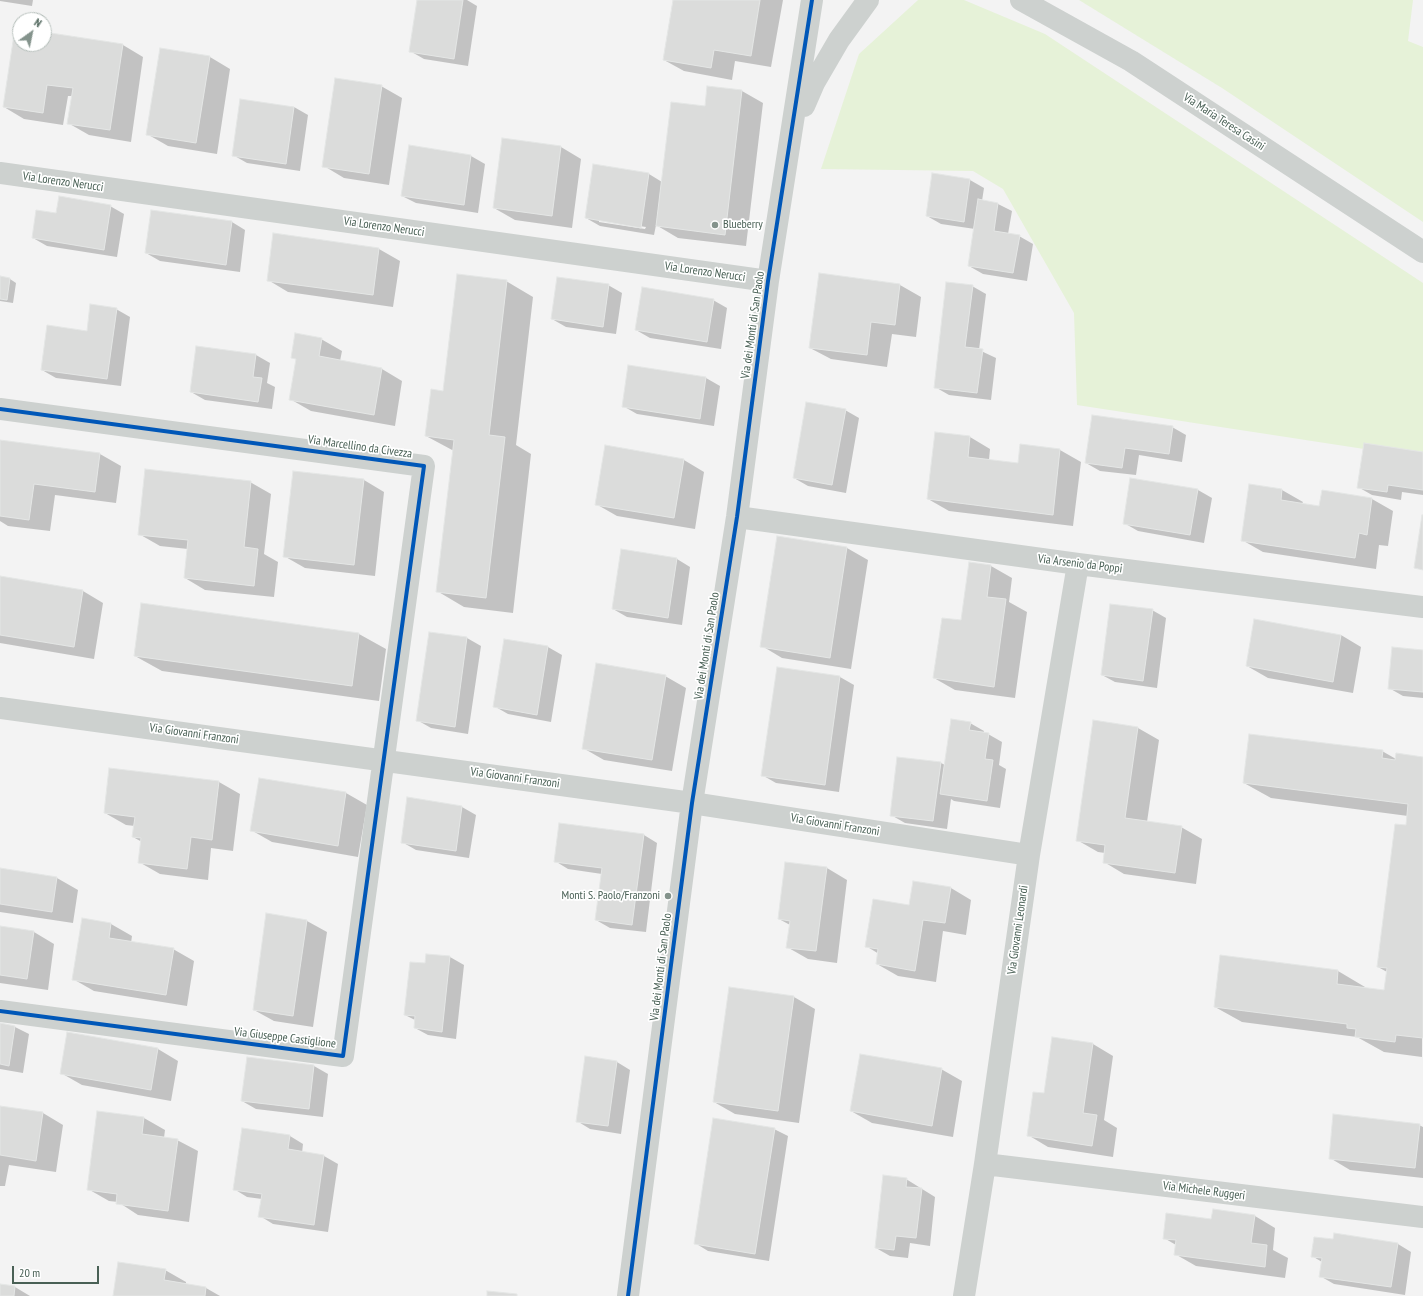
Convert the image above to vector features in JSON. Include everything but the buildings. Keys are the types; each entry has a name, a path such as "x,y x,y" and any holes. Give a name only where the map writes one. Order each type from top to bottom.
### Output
{"street":[{"name":"Via dei Monti di San Paolo","path":"628,1296 692,803 737,517 768,281 812,0"},
{"path":"791,137 814,83 839,40 868,0"},
{"name":"Via Maria Teresa Casini","path":"1021,0 1131,61 1423,252"},
{"name":"Via Lorenzo Nerucci","path":"0,173 768,281"},
{"name":"Via Marcellino da Civezza","path":"0,410 424,466 383,760"},
{"name":"Via Arsenio da Poppi","path":"737,517 1078,564 1423,607"},
{"name":"Via Giovanni Leonardi","path":"964,1296 985,1164 1029,855 1078,564"},
{"name":"Via Giovanni Franzoni","path":"0,708 692,803 1029,855"},
{"name":"Via Giuseppe Castiglione","path":"0,1011 343,1056 383,760"},
{"name":"Via Michele Ruggeri","path":"985,1164 1423,1217"}],"green space":[{"path":"918,0 964,0 1045,34 1423,283 1423,458 1077,405 1074,313 1003,189 973,171 821,169 859,54"},
{"path":"1079,0 1413,0 1408,41 1423,47 1423,222 1222,88"}],"cycle path":[{"path":"628,1296 692,803 737,517 768,281 812,0"},
{"path":"0,409 424,466 343,1056 0,1011"}],"place":[{"name":"Blueberry","path":"715,225"},
{"name":"Monti S. Paolo/Franzoni","path":"668,896"}]}
